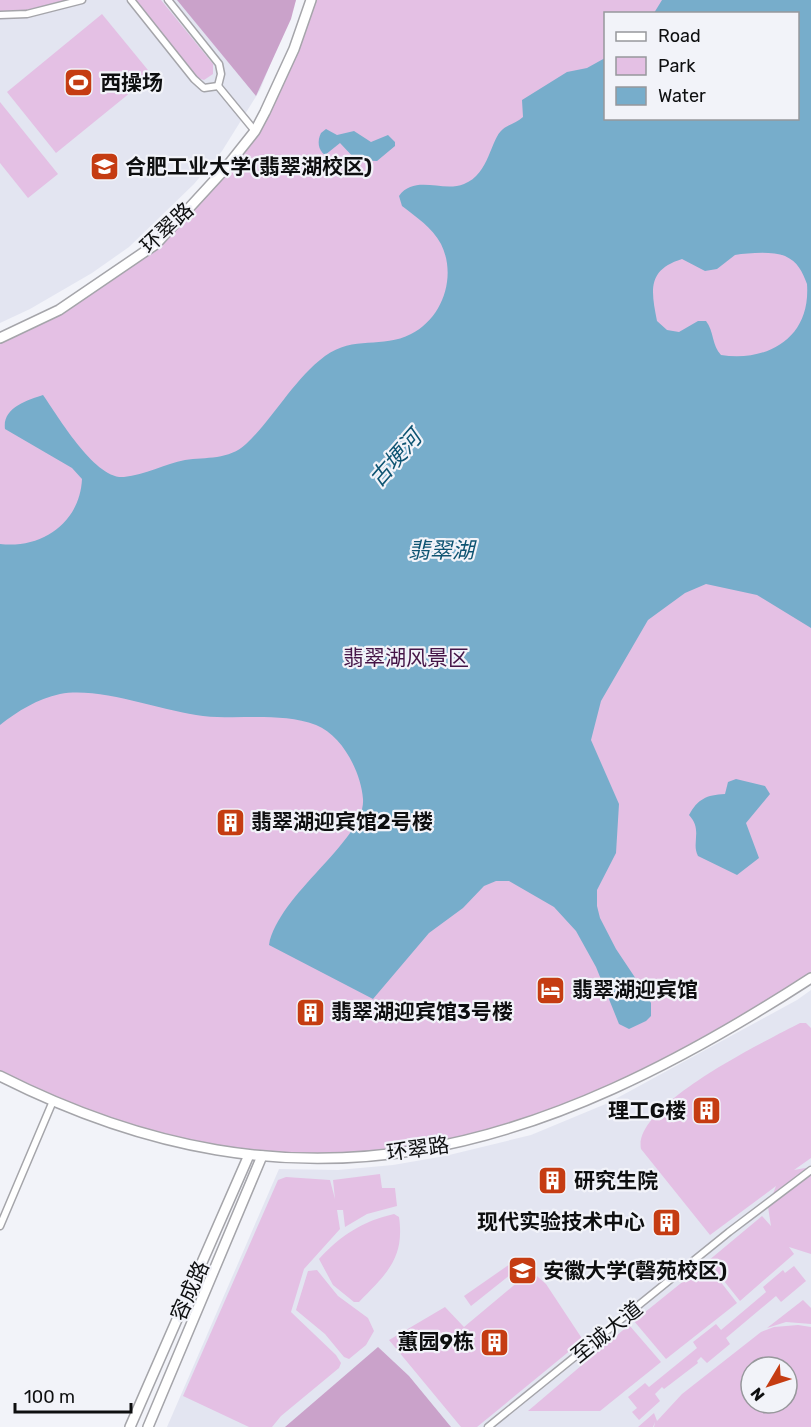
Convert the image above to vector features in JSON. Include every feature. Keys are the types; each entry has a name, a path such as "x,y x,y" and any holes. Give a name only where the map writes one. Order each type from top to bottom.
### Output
{"street":[{"path":"0,15 27,15 82,0"},
{"path":"131,0 194,79 204,88 218,86"},
{"path":"168,0 219,64 221,74 218,86"},
{"name":"环翠路","path":"0,338 59,310 156,244 225,171 255,131 294,49 311,0"},
{"path":"218,86 255,131"},
{"name":"环翠路","path":"0,1076 53,1101 106,1122 155,1137 262,1156 328,1159 400,1153 474,1140 524,1126 623,1084 752,1015 811,978"},
{"path":"0,1226 53,1101"},
{"name":"容成路","path":"130,1427 249,1155"},
{"name":"容成路","path":"148,1427 262,1156"},
{"name":"至诚大道","path":"488,1427 729,1232 811,1170"}],"shaded area":[{"name":"合肥工业大学(翡翠湖校区)","path":"0,0 296,0 260,90 222,151 194,184 129,247 92,273 30,309 0,323"},
{"path":"177,0 296,0 291,19 256,96"},
{"name":"安徽大学(磬苑校区)","path":"811,990 811,1427 167,1427 279,1169 338,1170 393,1165 445,1156 531,1135 608,1103 797,1000"},
{"path":"378,1347 409,1376 451,1427 285,1427"}],"green space":[{"path":"0,0 82,0 27,14 0,15"},
{"path":"134,0 161,0 213,64 213,74 204,80 198,78"},
{"name":"翡翠湖风景区","path":"311,0 811,0 811,978 623,1085 474,1140 316,1159 155,1137 0,1076 0,338 49,316 156,244 255,131"},
{"name":"西操场","path":"102,14 152,75 56,153 7,92"},
{"path":"0,102 58,174 28,198 0,163"},
{"path":"800,1023 806,1023 811,1028 811,1158 794,1170 811,1167 811,1254 789,1247 794,1254 740,1301 708,1261 762,1216 771,1226 768,1207 776,1186 710,1235 641,1149 644,1132 657,1113 704,1076"},
{"path":"380,1174 382,1188 395,1188 397,1206 367,1214 345,1227 343,1210 337,1210 340,1229 304,1269 291,1312 336,1355 341,1363 339,1368 281,1416 272,1427 249,1427 183,1396 278,1180 286,1177 330,1180 335,1199 333,1180"},
{"path":"394,1214 399,1217 400,1232 396,1255 377,1283 359,1302 354,1302 333,1285 319,1259 353,1230"},
{"path":"706,1263 737,1303 666,1359 634,1321"},
{"path":"510,1264 515,1271 471,1306 464,1296"},
{"path":"794,1266 806,1281 781,1302 776,1296 726,1338 730,1344 707,1363 701,1357 698,1363 664,1389 662,1387 655,1394 660,1401 639,1420 632,1412 637,1408 628,1397 645,1383 649,1387 697,1348 693,1342 716,1324 721,1330 766,1292 763,1287 783,1270 785,1273"},
{"path":"317,1270 338,1296 368,1318 374,1331 366,1345 349,1359 344,1357 325,1334 296,1310 308,1271"},
{"path":"531,1271 546,1284 583,1340 477,1427 461,1427 389,1340 445,1307 464,1327"},
{"path":"803,1300 811,1308 811,1324 786,1322 767,1328"},
{"path":"629,1325 661,1362 600,1411 528,1411"},
{"path":"798,1325 811,1327 811,1427 654,1427 655,1422 653,1427 638,1427 654,1413 657,1421 682,1394 761,1332 774,1327"}],"water":[{"name":"翡翠湖","path":"662,0 811,0 811,628 757,595 706,584 685,593 648,620 601,701 591,740 619,804 616,853 597,890 597,906 600,918 616,949 651,1003 651,1016 629,1029 619,1024 596,967 576,931 554,907 509,881 496,881 484,886 463,908 429,933 373,999 269,945 276,925 288,906 337,850 351,832 360,815 363,799 354,766 334,737 316,725 274,717 203,716 112,696 76,692 52,696 36,702 0,725 0,544 31,542 56,530 67,520 74,508 80,494 82,479 72,468 5,429 5,422 11,410 30,399 43,395 78,445 90,458 113,475 124,477 185,460 225,455 239,449 256,434 303,376 325,356 347,346 400,338 422,327 431,318 444,295 448,269 446,256 433,232 402,206 399,196 413,186 456,186 473,179 484,165 499,134 505,127 523,117 522,100 567,72 587,68 604,59 604,120 799,120 799,12 655,12","holes":["780,254 789,258 799,267 807,284 806,303 801,320 793,333 782,343 754,355 721,355 706,321 698,321 679,332 667,330 657,321 653,291 654,282 662,269 682,259 705,271 717,269 735,255"]},
{"path":"326,129 337,135 354,131 371,142 388,135 395,142 395,146 377,161 356,160 340,143 325,155 321,151 319,142 321,133"},
{"path":"736,779 765,786 770,794 746,823 759,858 737,875 698,856 695,826 689,815 703,799 725,794 728,782"}],"place":[{"name":"西操场","path":"79,83"},
{"name":"合肥工业大学(翡翠湖校区)","path":"104,167"},
{"name":"翡翠湖迎宾馆2号楼","path":"230,822"},
{"name":"翡翠湖迎宾馆","path":"551,990"},
{"name":"翡翠湖迎宾馆3号楼","path":"310,1012"},
{"name":"理工G楼","path":"707,1111"},
{"name":"研究生院","path":"553,1181"},
{"name":"现代实验技术中心","path":"666,1222"},
{"name":"安徽大学(磬苑校区)","path":"522,1271"},
{"name":"蕙园9栋","path":"495,1342"}],"water label":[{"name":"古埂河","path":"395,458"}]}
